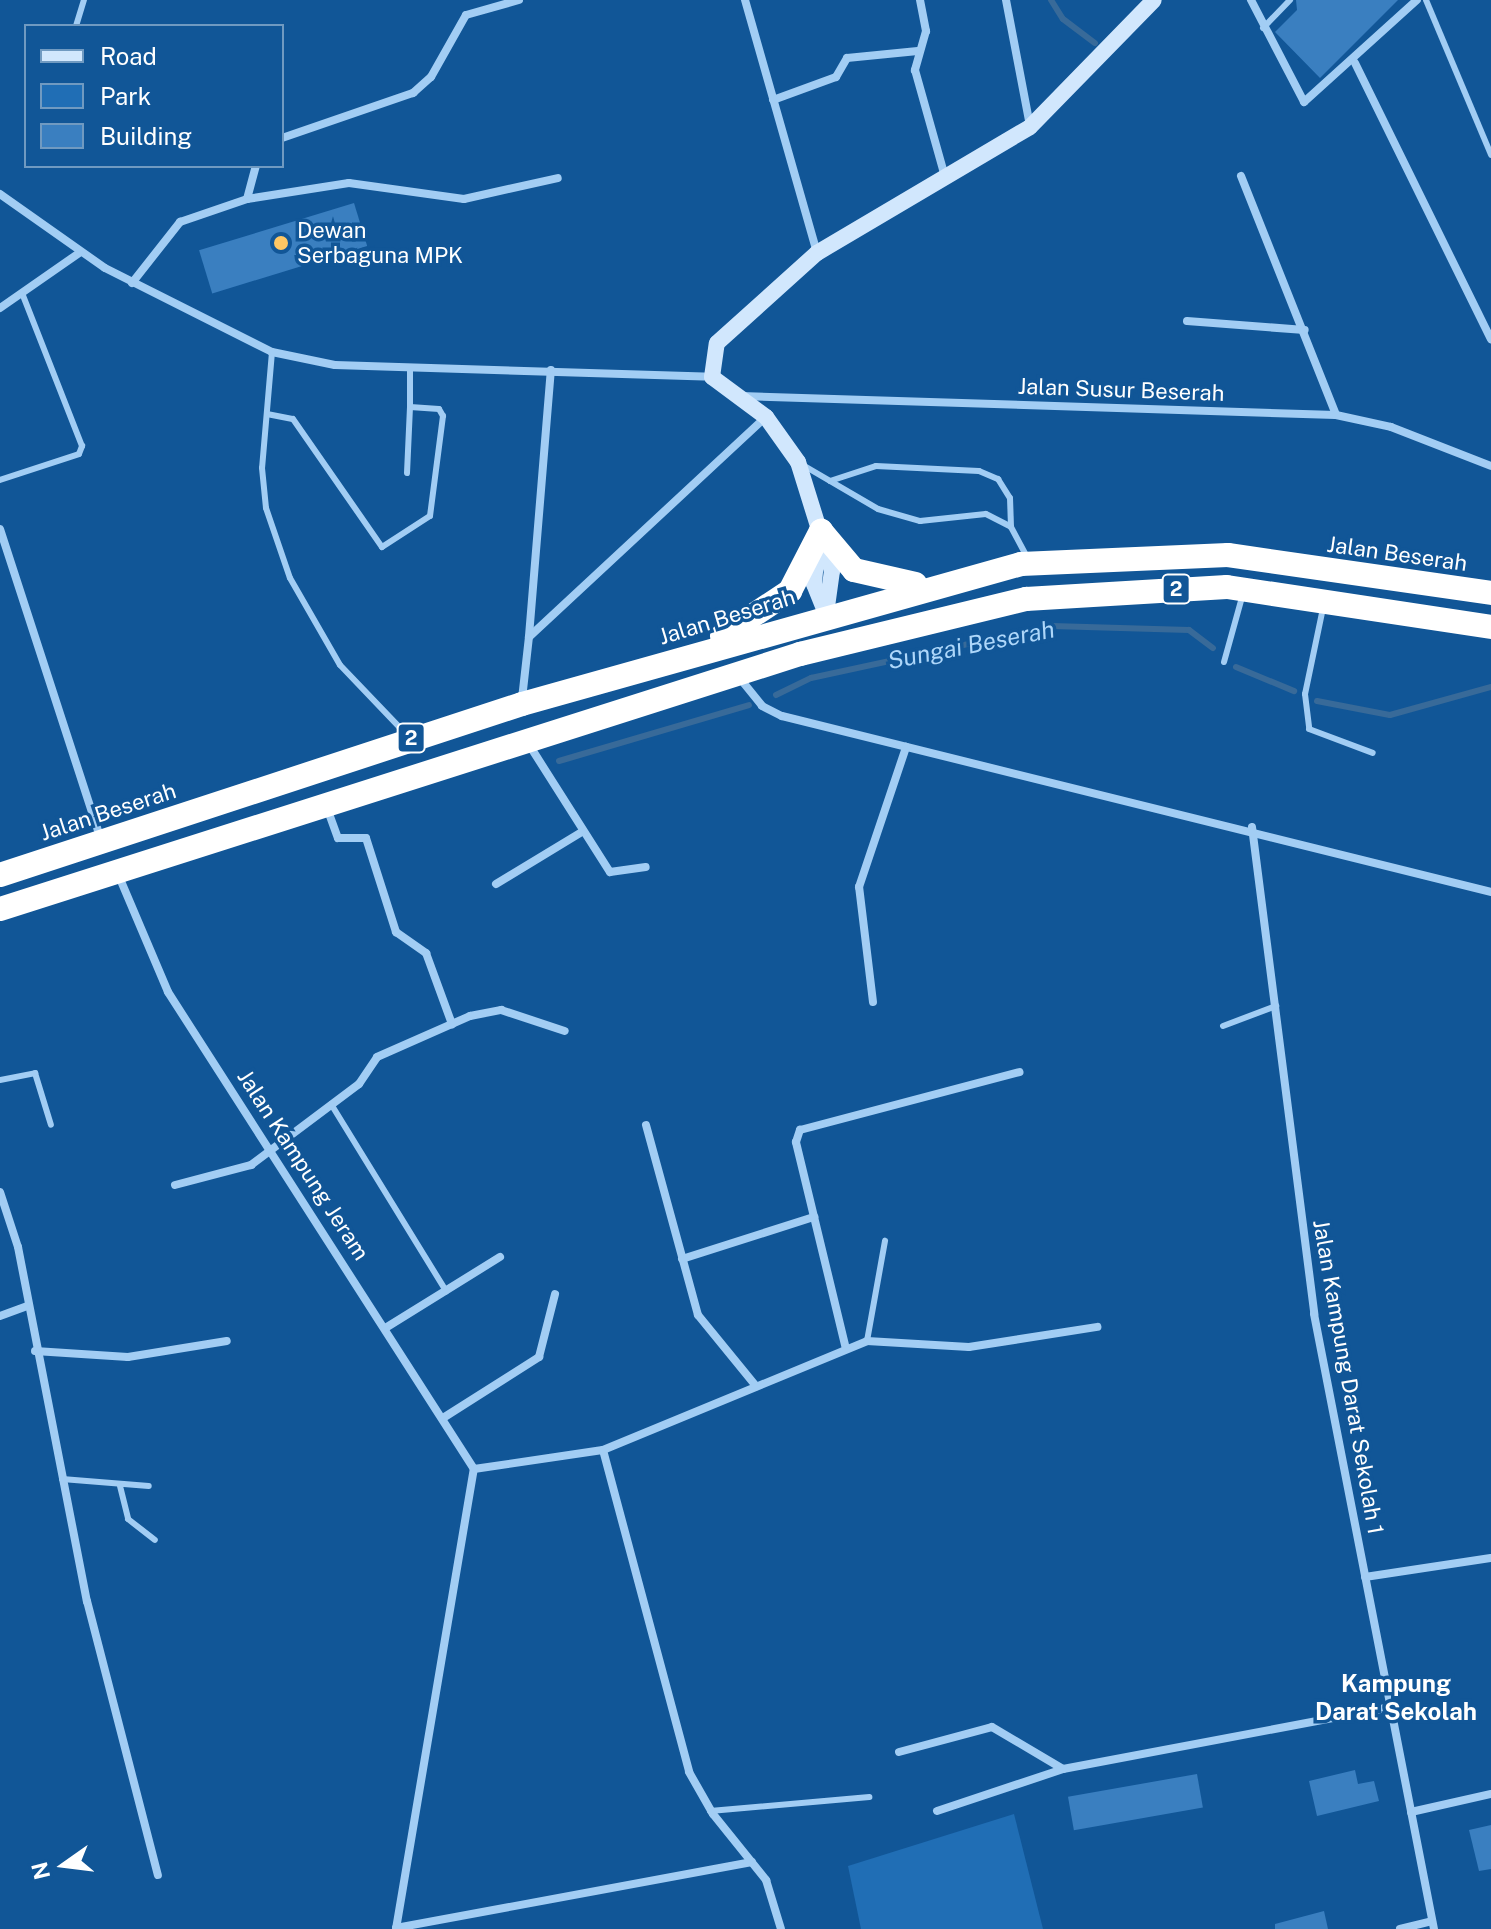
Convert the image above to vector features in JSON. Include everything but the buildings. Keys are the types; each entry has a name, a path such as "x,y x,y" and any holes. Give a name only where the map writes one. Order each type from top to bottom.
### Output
{"highway":[{"path":"685,657 790,591 821,531 854,570 927,585"},
{"name":"Jalan Beserah","path":"0,875 522,704 927,585 1030,563 1228,555 1491,593"},
{"name":"2","path":"0,909 800,654 1026,599 1244,590 1491,627"},
{"path":"800,654 826,614 862,638"}],"street":[{"path":"284,137 413,93 431,77 466,15 519,0"},
{"path":"745,0 817,253"},
{"path":"920,0 926,31 915,70 945,178"},
{"path":"1006,0 1030,127"},
{"path":"712,377 711,358 725,331 817,253 1030,127 1153,0"},
{"path":"1251,0 1304,102 1355,63 1417,0"},
{"path":"773,100 836,77 847,58 918,51"},
{"path":"1355,63 1491,339"},
{"path":"247,199 255,168"},
{"path":"1241,176 1305,330 1336,415"},
{"path":"132,283 180,222 247,199 349,183 464,199 558,178"},
{"path":"0,194 79,253 132,283 272,352 335,365 712,377 766,417 798,462 821,531 833,581 826,614"},
{"path":"0,308 79,253"},
{"path":"1187,321 1305,330"},
{"path":"522,704 551,370"},
{"name":"Jalan Susur Beserah","path":"740,396 1336,415 1391,427 1491,466"},
{"path":"529,637 766,417"},
{"path":"0,529 102,842"},
{"path":"738,676 762,706 782,716 1252,827 1491,892"},
{"path":"527,742 582,832 614,874 646,867"},
{"path":"873,1002 859,887 906,747"},
{"path":"326,806 338,838 366,838 396,932 426,953 452,1024"},
{"name":"Jalan Kampung Darat Sekolah 1","path":"1252,827 1278,1005 1314,1314 1433,1925"},
{"path":"496,884 582,832"},
{"name":"Jalan Kampung Jeram","path":"118,873 168,992 387,1327 474,1469"},
{"path":"175,1185 228,1173 273,1150 359,1084 377,1057 452,1024 501,1010 565,1031"},
{"path":"846,1349 796,1142 800,1130 1019,1072"},
{"path":"646,1125 698,1315 756,1386"},
{"path":"0,1192 62,1479 158,1875"},
{"path":"682,1259 814,1217"},
{"path":"387,1327 500,1257"},
{"path":"443,1418 539,1357 555,1294"},
{"path":"0,1316 27,1306"},
{"path":"752,1862 396,1929 474,1469 603,1450 867,1341 969,1347 1097,1327"},
{"path":"35,1351 128,1357 227,1341"},
{"path":"603,1450 689,1772 710,1811 766,1880 781,1929"},
{"path":"1365,1577 1491,1558"},
{"path":"937,1811 1063,1769 1392,1707"},
{"path":"899,1752 992,1727 1063,1769"},
{"path":"1411,1812 1491,1794"},
{"path":"1400,1929 1433,1925"}],"lane":[{"path":"77,24 84,0"},
{"path":"1263,28 1290,0"},
{"path":"1426,0 1491,155"},
{"path":"0,480 79,454 82,446 22,293"},
{"path":"272,352 267,414 266,508 290,578 340,665 411,739"},
{"path":"407,473 410,367"},
{"path":"267,414 293,419 382,547 430,516 443,416 439,409 410,407"},
{"path":"798,462 878,509 920,521 986,514 1011,527"},
{"path":"830,481 876,466 979,471 998,479 1010,498 1011,527 1030,563"},
{"path":"1224,662 1244,590"},
{"path":"1324,602 1305,694 1309,729 1373,753"},
{"path":"1223,1026 1278,1005"},
{"path":"0,1080 35,1073 51,1125"},
{"path":"331,1104 446,1291"},
{"path":"867,1341 885,1241"},
{"path":"62,1479 149,1486"},
{"path":"120,1486 128,1519 155,1540"},
{"path":"710,1811 869,1797"}],"green space":[{"path":"1014,1814 1043,1929 861,1929 848,1866"}],"waterway":[{"path":"1051,0 1063,19 1095,43"},
{"name":"Sungai Beserah","path":"776,695 811,678 1052,626 1189,630 1213,648"},
{"name":"Sungai Beserah","path":"1236,667 1294,691"},
{"name":"Sungai Beserah","path":"1317,701 1390,715 1491,687"},
{"name":"Sungai Beserah","path":"559,761 749,705"}],"place":[{"name":"Dewan Serbaguna MPK","path":"281,243"}],"district":[{"name":"Kampung Darat Sekolah","path":"1396,1698"}]}
